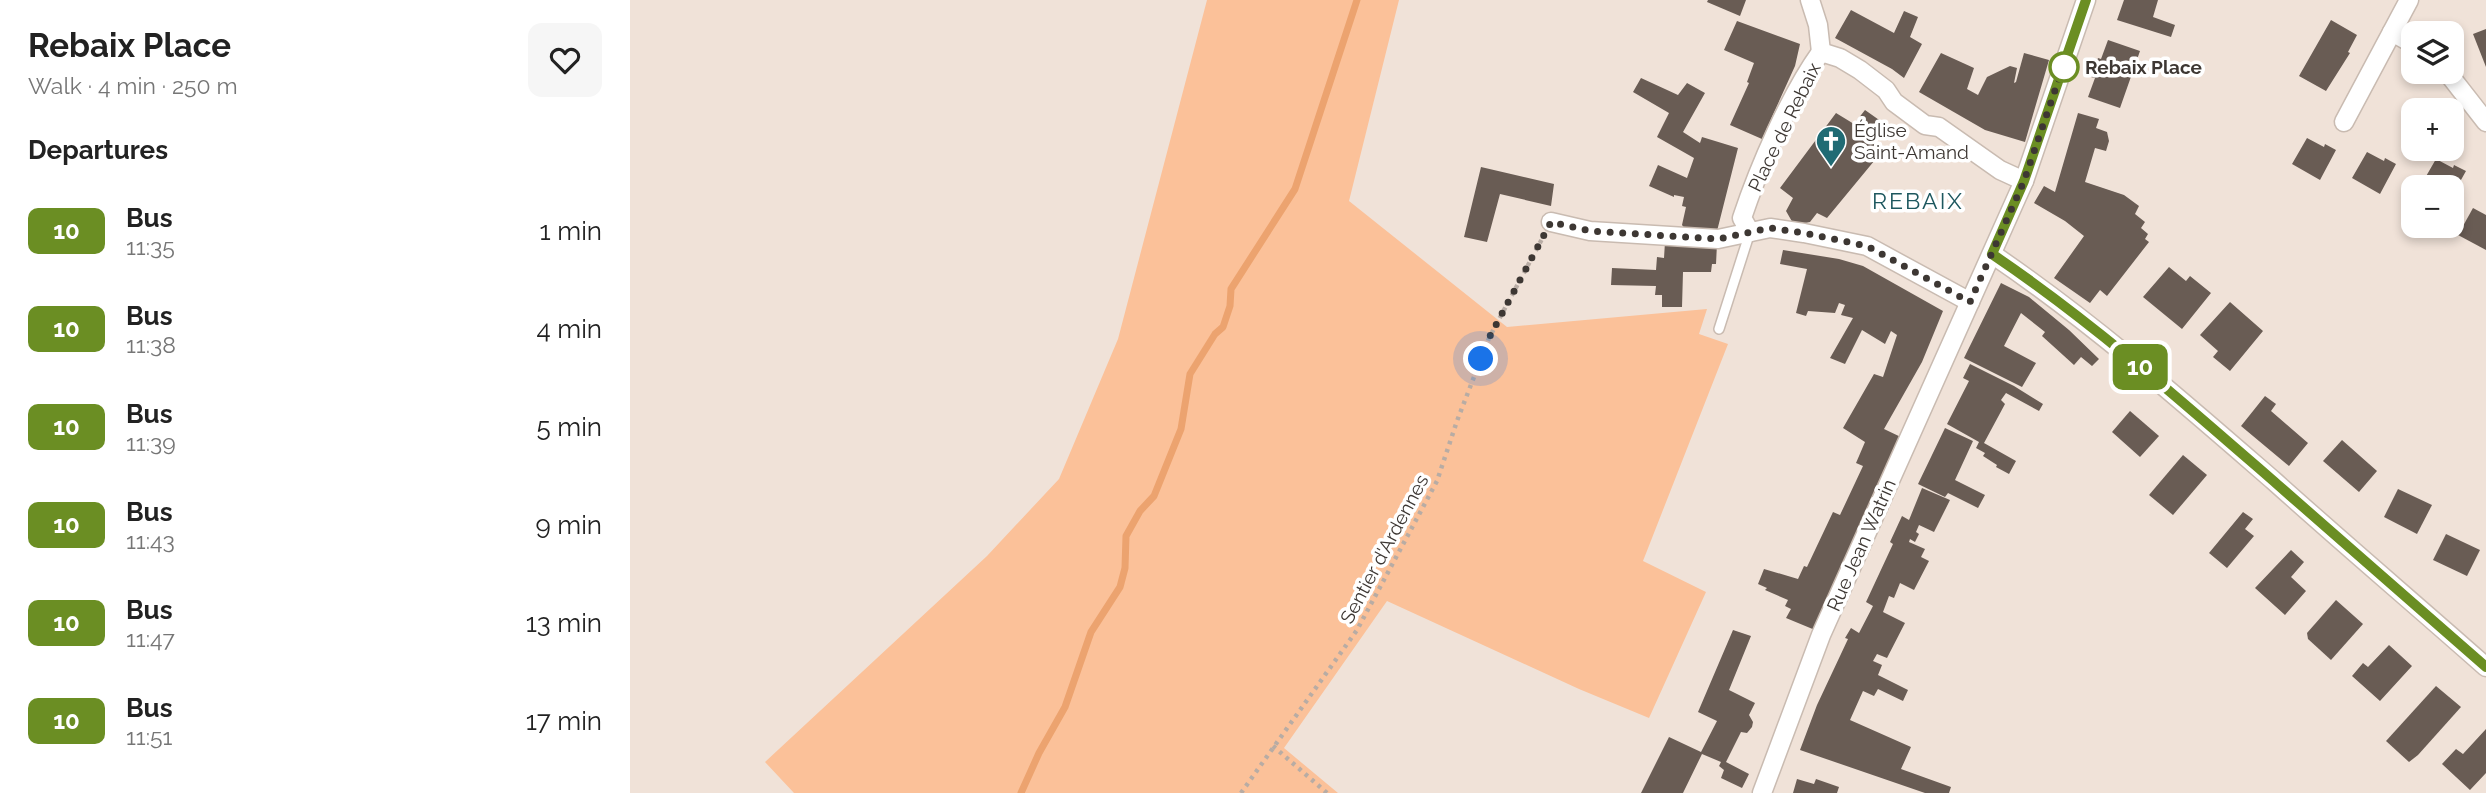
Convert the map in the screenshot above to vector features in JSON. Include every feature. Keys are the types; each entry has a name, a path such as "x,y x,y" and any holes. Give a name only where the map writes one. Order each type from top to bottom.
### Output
{"street":[{"path":"1810,0 1818,25 1821,52"},
{"path":"1551,222 1590,231 1718,239 1770,228 1867,246 1970,302 2024,181 2086,0"},
{"path":"2344,121 2409,0"},
{"path":"2392,32 2401,37"},
{"name":"Place de Rebaix","path":"1751,232 1742,218 1752,190 1796,93 1821,52 1840,58 1860,70 1886,90 1894,102 1925,125 1939,127 2000,170 2024,181"},
{"path":"2456,84 2486,122"},
{"path":"1992,254 2045,290 2099,332 2486,667"},
{"name":"Rue Jean Watrin","path":"1762,793 1821,635 1970,302"}],"lane":[{"path":"1719,329 1751,232"}],"path":[{"name":"Sentier d'Ardennes","path":"1241,793 1357,630 1437,481 1489,338 1551,222"},
{"path":"1273,746 1327,793"}],"shaded area":[{"path":"1207,0 1399,0 1349,201 1507,327 1707,309 1699,334 1728,344 1643,561 1706,592 1649,718 1387,601 1284,748 1338,793 794,793 765,762 987,556 1059,479 1118,339"}],"building":[{"path":"1746,0 1740,16 1707,2"},
{"path":"2124,0 2158,0 2153,17 2175,25 2171,37 2117,20"},
{"path":"1851,10 1894,33 1904,11 1918,17 1910,37 1922,44 1904,78 1835,38"},
{"path":"2331,20 2357,35 2348,52 2350,53 2326,91 2299,76"},
{"path":"1737,21 1800,44 1795,66 1762,139 1730,125 1749,83 1747,82 1754,63 1724,50"},
{"path":"2486,29 2486,67 2473,34"},
{"path":"2108,40 2140,51 2120,108 2088,97 2095,78 2091,77"},
{"path":"1941,53 1974,68 1967,89 1978,95 1987,77 2010,66 2017,68 2014,83 2016,82 2024,53 2049,60 2025,142 1985,130 1919,92"},
{"path":"1641,78 1678,95 1687,83 1705,93 1683,132 1700,143 1702,137 1738,148 1716,235 1686,230 1682,225 1686,207 1682,206 1684,197 1674,197 1649,186 1658,165 1687,178 1694,158 1657,137 1669,113 1633,92"},
{"name":"Église Saint-Amand","path":"1865,110 1882,122 1869,137 1884,149 1827,218 1817,213 1810,222 1794,225 1786,211 1793,198 1780,188 1836,113 1854,124"},
{"path":"2078,113 2099,119 2096,128 2107,132 2109,141 2106,151 2095,148 2085,182 2124,195 2139,206 2135,214 2145,222 2141,228 2148,234 2145,239 2149,242 2107,296 2100,290 2090,303 2054,278 2084,236 2034,203 2044,186 2055,192"},
{"path":"2307,138 2336,150 2320,180 2292,164"},
{"path":"2367,152 2396,164 2380,194 2352,178"},
{"path":"2435,161 2466,171 2464,175 2427,175"},
{"path":"1481,167 1554,184 1551,206 1500,194 1487,242 1464,237"},
{"path":"2473,208 2486,215 2486,250 2464,238 2464,224"},
{"path":"1665,242 1717,244 1716,264 1712,264 1711,272 1683,272 1682,307 1662,307 1662,295 1655,295 1656,286 1611,285 1612,268 1656,270 1657,257 1664,258"},
{"path":"1783,250 1839,259 1863,266 1943,311 1922,362 1884,429 1905,439 1815,630 1786,618 1791,609 1785,606 1788,600 1758,584 1764,569 1798,579 1804,566 1807,567 1833,512 1840,515 1863,466 1856,463 1865,442 1843,428 1874,374 1883,377 1897,335 1891,331 1885,344 1862,330 1845,364 1830,358 1853,318 1841,315 1845,305 1839,303 1835,313 1808,311 1806,316 1796,313 1807,269 1780,264"},
{"path":"2169,267 2186,281 2190,276 2211,293 2182,329 2143,297"},
{"path":"2001,283 2029,297 2099,359 2092,366 2081,357 2074,365 2042,336 2045,332 2021,313 2004,346 2036,363 2022,387 1964,358"},
{"path":"2230,302 2263,331 2230,371 2213,357 2218,351 2200,335"},
{"path":"1970,364 2043,404 2039,411 2006,393 2001,400 2005,404 1984,443 2016,461 2009,474 1983,456 1985,453 1976,448 1979,442 1947,424 1969,381 1963,378"},
{"path":"2265,396 2276,404 2271,411 2308,443 2289,466 2241,426"},
{"path":"2130,411 2159,436 2140,457 2112,432"},
{"path":"1945,428 1973,441 1955,480 1985,495 1978,508 1948,493 1945,497 1918,484"},
{"path":"2342,440 2377,471 2359,492 2323,461"},
{"path":"2183,455 2207,475 2173,515 2149,495"},
{"path":"1922,488 1950,500 1934,532 1919,525 1915,542 1910,539 1909,542 1925,549 1921,557 1929,561 1914,590 1900,583 1894,598 1889,596 1883,612 1905,623 1887,658 1877,654 1873,661 1882,665 1878,675 1908,690 1903,701 1878,689 1874,696 1863,691 1850,720 1911,747 1901,769 1951,787 1949,793 1925,793 1800,750 1817,705 1848,639 1845,638 1851,628 1859,633 1873,606 1866,602 1893,544 1890,542 1902,516 1909,520"},
{"path":"2398,489 2432,505 2417,534 2384,517"},
{"path":"2243,512 2253,519 2245,529 2254,536 2227,568 2209,553"},
{"path":"2446,534 2480,550 2467,576 2433,560"},
{"path":"2291,550 2304,562 2291,577 2306,591 2285,615 2255,588"},
{"path":"2336,600 2363,624 2331,660 2308,639 2307,633"},
{"path":"1733,630 1751,636 1729,690 1755,703 1749,715 1753,722 1752,727 1747,733 1741,732 1726,762 1749,774 1742,788 1721,778 1724,770 1719,766 1721,762 1702,754 1683,793 1641,793 1669,737 1701,752 1717,721 1698,712"},
{"path":"2389,645 2412,666 2380,701 2352,676 2363,663 2368,667"},
{"path":"2436,686 2461,707 2409,762 2386,741"},
{"path":"2486,729 2486,773 2470,790 2442,764 2456,749 2463,754"},
{"path":"1797,779 1814,784 1816,779 1839,787 1837,793 1793,793"}],"waterway":[{"path":"1021,793 1039,753 1065,707 1091,632 1120,587 1125,568 1126,536 1140,511 1154,496 1181,429 1190,374 1215,334 1223,327 1230,306 1231,289 1295,189 1357,0"}],"bus line":[{"name":"10","path":"2086,0 2024,181 1992,254 2045,290 2099,332 2357,552 2486,667"}],"place":[{"name":"Rebaix Place","path":"2064,67"},
{"name":"Église Saint-Amand","path":"1831,168"}],"district":[{"name":"REBAIX","path":"1918,200"}],"route":[{"path":"1481,359 1489,338 1551,222 1590,231 1718,239 1770,228 1804,233 1867,246 1970,302 2024,181 2066,58 2064,67"}]}
